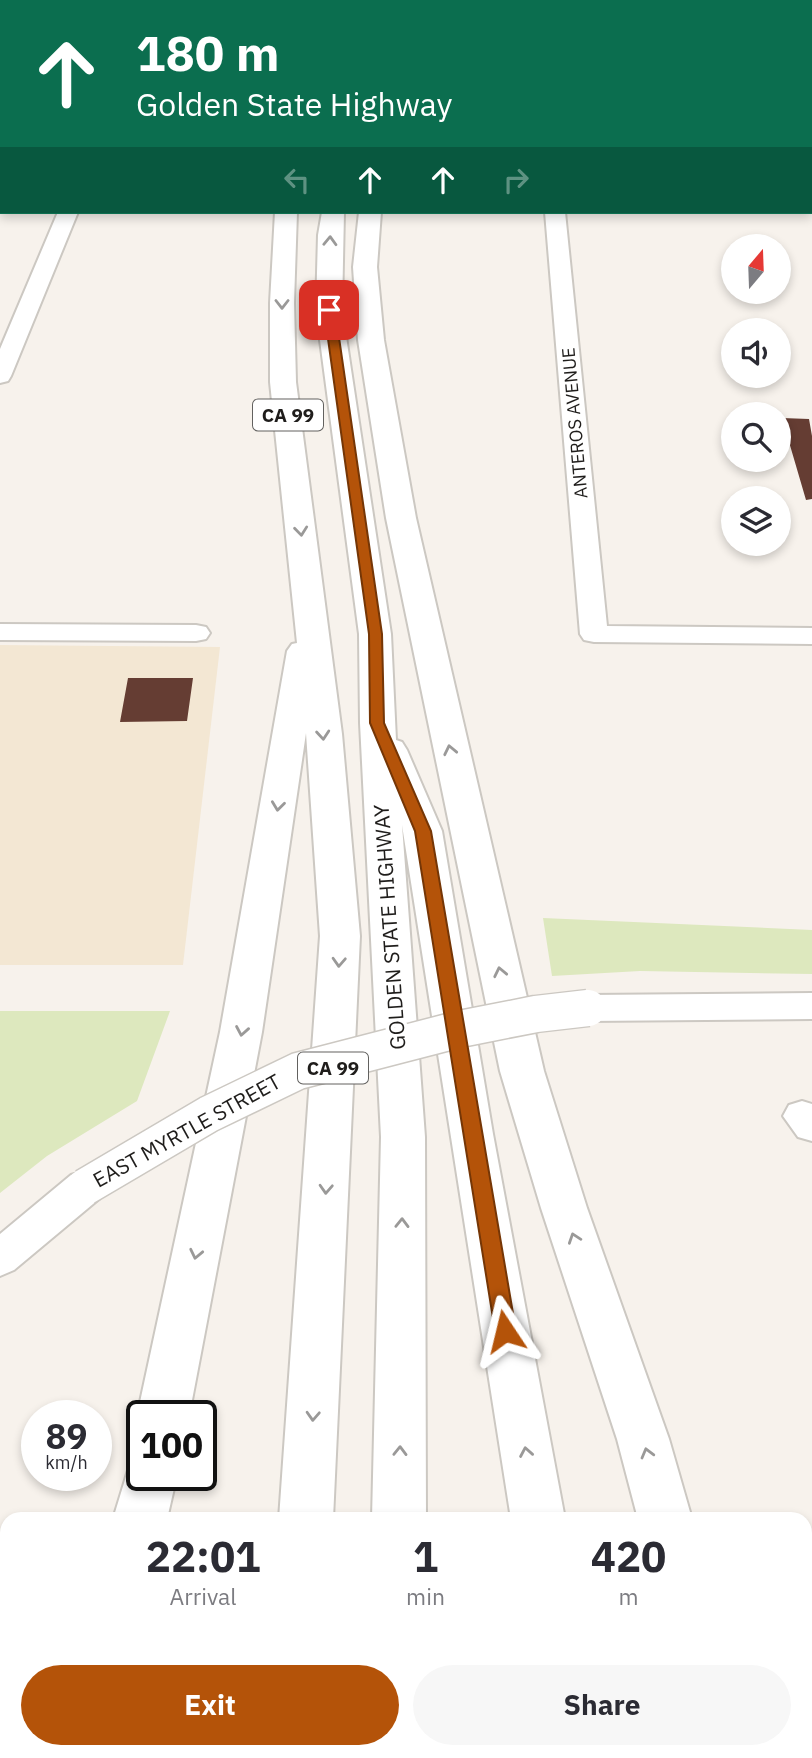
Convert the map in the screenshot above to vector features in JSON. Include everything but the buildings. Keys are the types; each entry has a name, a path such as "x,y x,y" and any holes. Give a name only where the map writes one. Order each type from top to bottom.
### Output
{"highway":[{"name":"CA 99","path":"286,214 282,303 283,382 324,734 340,936 306,1512"},
{"name":"GOLDEN STATE HIGHWAY","path":"333,214 329,310 375,634 377,723 403,1137 399,1512"},
{"path":"370,214 365,267 371,340 399,504 522,1071 564,1208 643,1439 663,1512"},
{"path":"166,1400 241,1033 275,831 286,737 311,618"},
{"path":"377,723 423,831 471,1134 537,1512"},
{"path":"142,1512 146,1491"}],"street":[{"path":"0,376 67,214"},
{"name":"ANTEROS AVENUE","path":"555,214 594,634 812,636"},
{"path":"0,632 195,633"},
{"name":"EAST MYRTLE STREET","path":"0,1258 85,1186 204,1117 287,1076 344,1058 528,1013 588,1008 812,1006"}],"shaded area":[{"path":"0,645 220,647 183,965 0,965"}],"green space":[{"path":"543,918 812,930 812,974 640,971 552,976"},
{"path":"0,1011 170,1011 137,1101 47,1156 0,1193"}],"route":[{"path":"329,310 375,634 377,723 423,831 505,1331"}]}
